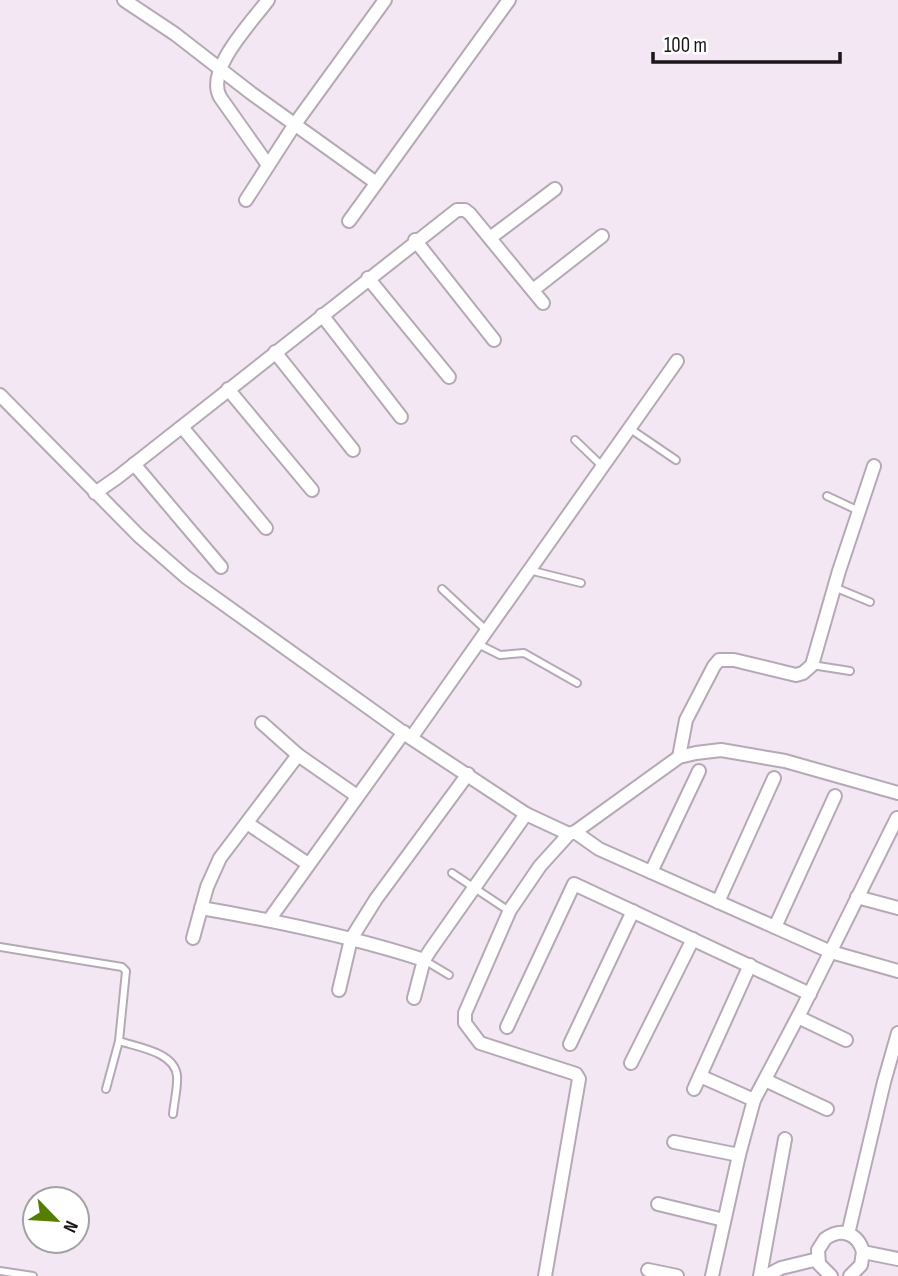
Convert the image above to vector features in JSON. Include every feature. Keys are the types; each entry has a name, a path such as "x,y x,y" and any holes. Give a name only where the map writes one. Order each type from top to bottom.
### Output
{"street":[{"path":"124,0 140,4 219,67 375,182"},
{"path":"268,0 219,67 216,90 268,165"},
{"path":"246,200 295,124 385,0"},
{"path":"349,221 509,0"},
{"path":"490,238 555,189"},
{"path":"95,492 449,214 461,209 470,214 543,303"},
{"path":"533,290 602,236"},
{"path":"415,240 494,340"},
{"path":"368,278 449,377"},
{"path":"322,315 401,416"},
{"path":"275,352 353,450"},
{"path":"269,920 357,796 477,643 677,361"},
{"path":"228,389 312,490"},
{"path":"0,395 147,543 186,577 407,735 526,814 831,952 898,971"},
{"path":"182,426 266,528"},
{"path":"134,464 221,566"},
{"path":"679,757 686,720 719,660 733,660 796,675 812,665 834,587 874,466"},
{"path":"262,723 298,755 357,796"},
{"path":"545,1276 579,1079 576,1074 480,1043 465,1023 465,1013 510,910 540,866 572,833 679,757 721,750 734,752 785,761 898,793"},
{"path":"193,937 220,858 298,755"},
{"path":"651,872 699,771"},
{"path":"339,990 351,939 376,899 468,775"},
{"path":"718,902 774,778"},
{"path":"775,927 835,796"},
{"path":"414,998 424,961 526,814"},
{"path":"712,1276 754,1100 858,897 893,839 897,818"},
{"path":"247,823 308,864"},
{"path":"508,1027 574,884 810,994"},
{"path":"858,897 898,908"},
{"path":"201,908 351,939 424,961"},
{"path":"569,1044 633,911"},
{"path":"631,1063 693,939"},
{"path":"694,1089 750,965"},
{"path":"798,1017 846,1040"},
{"path":"848,1234 898,1033"},
{"path":"700,1076 754,1100"},
{"path":"765,1080 827,1110"},
{"path":"760,1276 785,1139"},
{"path":"674,1142 739,1155"},
{"path":"658,1205 724,1220"},
{"path":"831,1276 821,1268 818,1250 825,1239 836,1233 848,1234 858,1241 863,1252 861,1265 850,1276"},
{"path":"863,1252 898,1259"},
{"path":"766,1276 781,1268 818,1259"},
{"path":"648,1270 677,1276"}],"lane":[{"path":"629,428 676,460"},
{"path":"575,440 602,466"},
{"path":"827,496 859,511"},
{"path":"528,570 581,583"},
{"path":"834,587 870,602"},
{"path":"442,589 486,630"},
{"path":"477,643 500,656 524,653 578,683"},
{"path":"812,665 850,671"},
{"path":"452,873 503,907"},
{"path":"0,947 122,967 126,971 119,1041 106,1090"},
{"path":"424,961 449,975"},
{"path":"119,1041 167,1057 173,1065 177,1074 173,1114"},
{"path":"0,1271 33,1276"}]}
